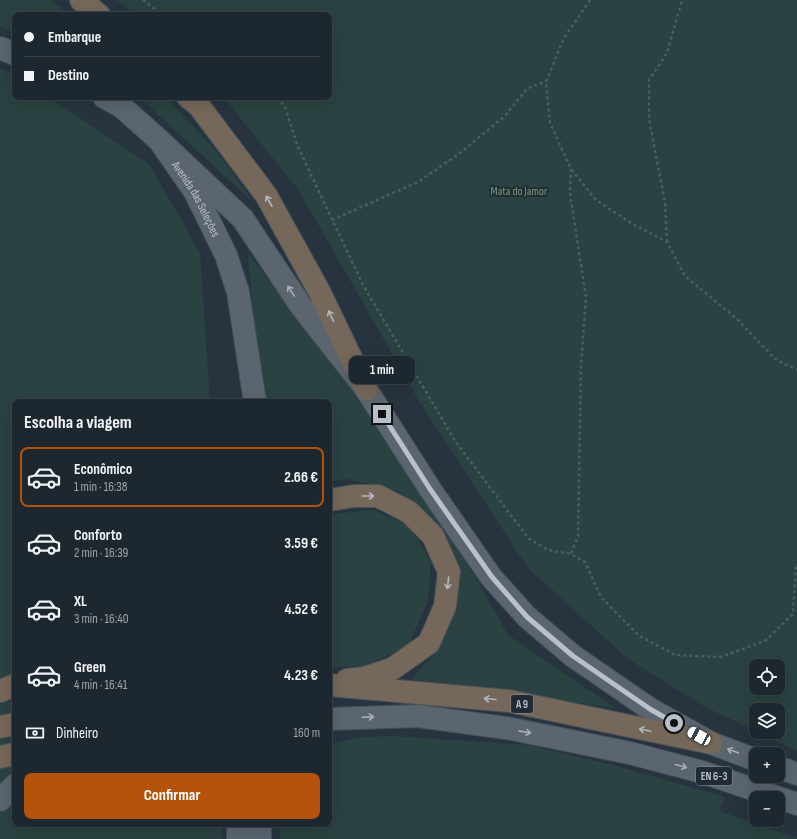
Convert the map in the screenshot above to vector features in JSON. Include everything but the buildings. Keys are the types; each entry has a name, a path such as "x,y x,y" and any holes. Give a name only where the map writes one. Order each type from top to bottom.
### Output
{"highway":[{"path":"81,0 95,12"},
{"path":"191,100 198,106 266,195 319,291 366,389"},
{"path":"332,500 354,496 378,496 409,512 433,536 449,572 445,606 429,643 392,669 364,678 332,682"},
{"path":"0,691 12,686"},
{"name":"A 9","path":"332,686 509,701 711,743"},
{"path":"0,727 12,725"},
{"path":"0,757 12,755"}],"main road":[{"path":"0,48 12,53"},
{"name":"Avenida das Seleções","path":"109,100 122,107 159,140 195,192 226,255 238,292 256,399"},
{"path":"159,140 244,219 301,306 366,389 430,489 492,577 527,617 573,656 650,709 711,743"},
{"name":"Avenida das Seleções","path":"240,399 244,328"},
{"name":"A 9","path":"332,719 418,716 512,729 630,752"},
{"name":"EN 6-3","path":"711,743 749,757"},
{"name":"EN 6-3","path":"630,752 702,772 797,804"},
{"path":"785,770 797,774"},
{"path":"0,800 12,788"},
{"path":"238,827 238,839"}],"path":[{"path":"143,0 158,12"},
{"path":"590,0 564,38 546,82 550,123 571,169 596,200 631,223 667,242"},
{"path":"682,0 667,53 649,80 649,119 664,202 667,242 685,276 737,319 775,359 797,370"},
{"path":"332,220 418,182 460,153 505,116 524,92 532,86 546,82"},
{"path":"280,100 285,107 298,147 363,285 455,441 528,538 548,550 571,554 585,562 601,597 638,635 675,655 720,657 765,641 793,614 797,564"},
{"path":"571,169 570,193 586,297 581,367 578,536 571,554"}],"green space":[{"path":"0,0 51,0 66,12 12,12 12,32 0,27"},
{"name":"Mata do Jamor","path":"117,0 797,0 797,751 772,739 785,739 785,703 749,703 749,728 707,708 628,659 527,567 419,401 298,189 225,100 332,100 332,12 132,12"},
{"path":"0,68 12,74 12,100 52,100 150,165 200,253 210,399 12,399 12,827 221,827 222,839 0,839"},
{"path":"142,100 169,100 216,151 254,203"},
{"path":"248,253 366,407 474,575 508,635 615,708 411,679 441,647 461,574 444,530 398,491 347,479 332,482 332,399 260,399"},
{"path":"373,510 410,526 431,563 428,600 408,647 362,666 332,667 333,514"},
{"path":"393,736 528,745 613,765 725,797 719,811 749,821 749,827 765,827 797,839 280,839 278,827 332,827 332,743 362,737"}],"route":[{"path":"382,414 430,489 492,577 527,617 573,656 650,709 674,723"}]}
